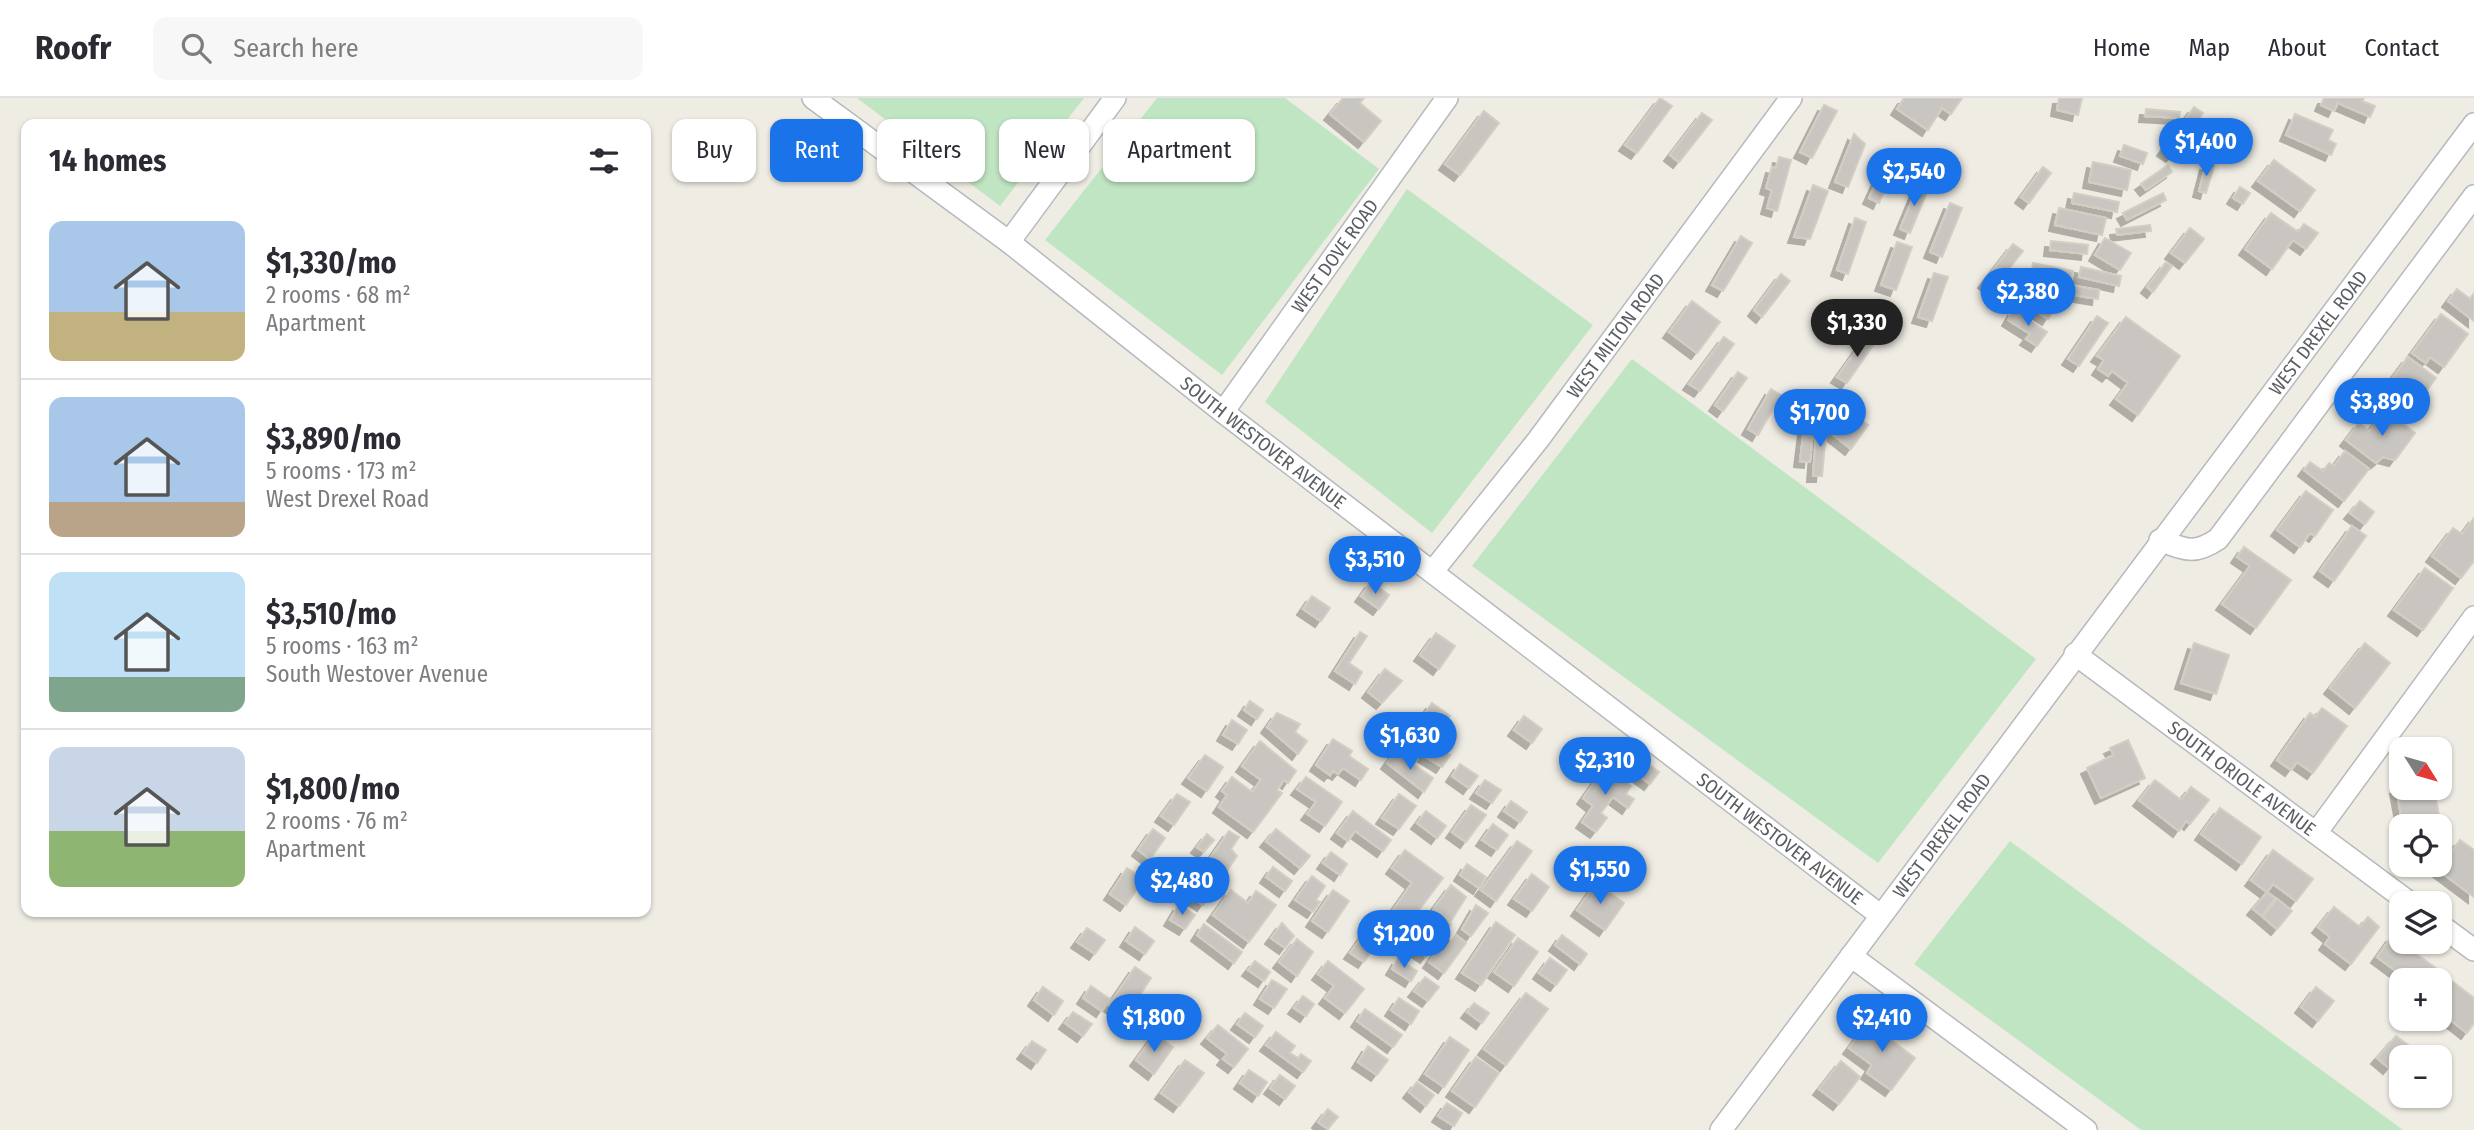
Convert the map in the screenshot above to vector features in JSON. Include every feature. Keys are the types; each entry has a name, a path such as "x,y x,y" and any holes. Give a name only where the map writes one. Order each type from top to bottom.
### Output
{"street":[{"name":"SOUTH WESTOVER AVENUE","path":"813,98 1009,242 1223,412 1880,915"},
{"path":"1009,242 1115,98"},
{"name":"WEST DOVE ROAD","path":"1223,412 1447,98"},
{"name":"WEST MILTON ROAD","path":"1433,571 1538,440 1791,98"},
{"name":"WEST DREXEL ROAD","path":"1721,1130 2474,124"},
{"path":"2160,540 2186,550 2202,550 2218,539 2474,196"},
{"path":"2316,833 2474,617"},
{"name":"SOUTH ORIOLE AVENUE","path":"2075,654 2394,891"},
{"path":"2452,934 2474,950"},
{"path":"1851,956 2086,1130"}],"green space":[{"path":"857,98 1084,98 1068,119 999,119 999,182 1019,182 1000,206 968,182 985,182 985,119 885,119"},
{"path":"1157,98 1285,98 1379,169 1222,375 1045,240 1103,166 1103,182 1255,182 1255,119 1140,119"},
{"path":"1407,189 1593,325 1432,533 1265,402"},
{"path":"1632,359 2036,659 1878,863 1472,566"},
{"path":"2010,841 2403,1130 2141,1130 1914,964"}],"building":[{"path":"1343,98 1364,98 1360,103 1381,121 1364,142 1330,114"},
{"path":"1660,98 1672,106 1637,153 1625,145"},
{"path":"1904,98 1962,98 1951,114 1942,108 1928,130 1897,109"},
{"path":"2059,98 2082,98 2078,115 2057,110"},
{"path":"2324,98 2364,98 2362,101 2375,106 2370,117 2338,103 2334,111 2321,105"},
{"path":"1824,105 1837,111 1812,158 1800,152"},
{"path":"2194,107 2203,113 2172,156 2163,150"},
{"path":"2146,109 2180,112 2179,118 2145,116"},
{"path":"1484,111 1499,123 1460,175 1445,164"},
{"path":"1702,113 1712,120 1679,162 1670,155"},
{"path":"2295,114 2333,130 2328,140 2336,144 2331,155 2286,135"},
{"path":"1854,134 1865,144 1848,187 1835,182"},
{"path":"2124,145 2147,153 2143,164 2120,156"},
{"path":"1779,157 1791,160 1777,211 1767,208 1772,190 1766,188 1772,167 1776,168"},
{"path":"1887,159 1897,163 1879,203 1869,198"},
{"path":"2274,160 2315,190 2300,211 2258,181"},
{"path":"2093,162 2131,170 2127,190 2089,182"},
{"path":"2206,164 2214,166 2206,193 2199,191"},
{"path":"2168,165 2172,172 2146,190 2141,184"},
{"path":"2043,167 2051,173 2029,203 2021,197"},
{"path":"1919,183 1929,187 1910,233 1900,229"},
{"path":"1813,185 1828,191 1810,239 1794,237"},
{"path":"2240,187 2250,193 2243,204 2233,198"},
{"path":"2074,193 2119,202 2117,212 2072,203"},
{"path":"2163,193 2166,200 2127,220 2123,213"},
{"path":"1950,203 1962,208 1942,257 1930,252"},
{"path":"2059,208 2106,218 2102,235 2055,225"},
{"path":"2271,213 2298,232 2304,224 2318,233 2306,249 2293,240 2272,269 2245,249"},
{"path":"1855,218 1866,222 1848,274 1837,270"},
{"path":"2150,225 2151,231 2117,235 2116,229"},
{"path":"2190,228 2204,239 2185,263 2171,253"},
{"path":"1741,236 1752,243 1723,291 1712,285"},
{"path":"2105,238 2131,253 2120,270 2095,255"},
{"path":"2051,241 2088,245 2087,254 2050,250"},
{"path":"1897,242 1912,247 1896,290 1881,285"},
{"path":"2013,244 2023,251 1993,289 1984,282"},
{"path":"2166,262 2172,266 2153,292 2147,287"},
{"path":"2033,263 2073,271 2072,278 2032,270"},
{"path":"2081,267 2121,276 2119,286 2079,277"},
{"path":"1934,273 1948,277 1932,321 1918,317"},
{"path":"1781,274 1790,281 1762,317 1754,310"},
{"path":"2069,285 2099,290 2098,299 2067,294"},
{"path":"2038,286 2060,300 2048,319 2027,305"},
{"path":"2457,289 2470,299 2474,293 2474,321 2448,301"},
{"path":"1692,301 1720,322 1697,353 1669,332"},
{"path":"2014,310 2047,332 2037,346 2026,339 2030,334 2008,320"},
{"path":"2441,314 2468,334 2444,367 2430,357 2426,363 2412,353"},
{"path":"2097,316 2108,323 2079,366 2068,359"},
{"path":"2126,317 2180,356 2138,415 2116,399 2128,383 2112,371 2108,376 2098,369 2104,360 2097,356"},
{"path":"1867,335 1876,341 1847,383 1837,377"},
{"path":"1724,337 1734,344 1700,391 1689,384"},
{"path":"2408,357 2436,378 2418,402 2414,399 2406,410 2382,392"},
{"path":"1738,372 1747,378 1723,411 1715,405"},
{"path":"1771,389 1781,395 1758,435 1748,429"},
{"path":"2385,410 2415,433 2395,460 2383,457 2376,463 2346,440 2359,423 2369,431"},
{"path":"1849,411 1868,425 1851,449 1832,434"},
{"path":"1817,422 1827,422 1822,476 1813,476"},
{"path":"1804,429 1813,430 1810,462 1800,461"},
{"path":"2345,451 2369,469 2344,501 2304,470 2310,462 2323,471 2329,463 2334,466"},
{"path":"2306,491 2333,510 2315,536 2310,533 2300,547 2277,530"},
{"path":"2360,501 2374,512 2365,524 2350,513"},
{"path":"2474,518 2474,561 2461,578 2432,556 2453,528 2462,534"},
{"path":"2352,526 2366,536 2334,581 2320,571"},
{"path":"2244,547 2291,580 2256,628 2222,604 2250,566 2237,557"},
{"path":"2425,568 2453,588 2423,630 2394,610"},
{"path":"1371,582 1389,595 1379,609 1361,596"},
{"path":"1312,596 1330,608 1321,621 1303,609"},
{"path":"1360,632 1367,636 1349,663 1362,672 1355,684 1335,671"},
{"path":"1436,633 1455,646 1439,669 1420,655"},
{"path":"2194,643 2229,655 2216,694 2181,683"},
{"path":"2365,643 2390,663 2355,708 2330,688"},
{"path":"1385,669 1402,681 1382,703 1368,692"},
{"path":"1250,701 1263,710 1257,719 1244,710"},
{"path":"1432,703 1450,716 1441,729 1423,716"},
{"path":"2322,708 2347,726 2313,773 2297,762 2291,770 2277,760 2310,713 2315,717"},
{"path":"1277,713 1300,724 1295,732 1307,741 1298,754 1267,727"},
{"path":"1524,716 1542,729 1532,743 1514,730"},
{"path":"1232,720 1247,730 1238,744 1223,735"},
{"path":"1333,739 1352,751 1349,756 1368,769 1361,780 1343,768 1338,774 1333,771 1330,775 1316,765"},
{"path":"2128,740 2145,778 2101,798 2087,768 2114,755 2110,748"},
{"path":"1260,741 1296,771 1288,783 1284,780 1277,790 1282,793 1253,832 1219,807 1227,795 1222,791 1232,777 1252,792 1261,780 1242,766"},
{"path":"1431,745 1450,755 1442,767 1424,756"},
{"path":"1395,752 1433,778 1424,792 1387,763"},
{"path":"1205,755 1223,767 1207,791 1188,778"},
{"path":"1460,764 1478,776 1469,788 1452,776"},
{"path":"1648,764 1659,772 1650,784 1639,776"},
{"path":"1605,767 1631,786 1626,794 1634,799 1628,808 1613,797 1601,813 1607,818 1596,832 1582,822 1593,806 1583,798"},
{"path":"1306,777 1342,802 1325,826 1307,814 1316,802 1297,789"},
{"path":"1485,780 1501,790 1492,803 1476,793"},
{"path":"2155,780 2181,800 2191,787 2209,800 2190,824 2186,821 2179,831 2139,800"},
{"path":"1177,794 1190,802 1174,825 1161,816"},
{"path":"1399,794 1416,806 1399,829 1382,818"},
{"path":"2398,800 2436,800 2439,814 2401,814"},
{"path":"1511,801 1527,812 1520,822 1504,811"},
{"path":"1471,805 1486,815 1466,842 1452,832"},
{"path":"2220,808 2261,837 2242,864 2201,834"},
{"path":"1353,811 1391,840 1383,851 1355,831 1348,841 1337,833"},
{"path":"1426,811 1446,826 1437,838 1417,823"},
{"path":"1493,824 1508,835 1497,850 1482,840"},
{"path":"1153,829 1165,838 1150,859 1138,850"},
{"path":"1276,829 1310,856 1300,868 1266,841"},
{"path":"1229,831 1239,837 1231,849 1237,856 1203,905 1186,893"},
{"path":"1207,834 1214,840 1204,852 1197,847"},
{"path":"2460,840 2474,850 2474,897 2447,877 2452,877 2452,851"},
{"path":"1517,841 1532,851 1496,901 1481,890"},
{"path":"1405,850 1443,878 1407,926 1390,914 1412,883 1392,868"},
{"path":"2273,850 2313,879 2296,901 2273,884 2267,892 2251,880"},
{"path":"1331,852 1347,864 1340,875 1323,863"},
{"path":"1467,864 1486,877 1479,888 1460,875"},
{"path":"1273,867 1292,881 1285,891 1266,877"},
{"path":"1127,868 1144,879 1126,905 1110,894"},
{"path":"1532,874 1549,887 1532,911 1514,899"},
{"path":"1312,876 1325,886 1316,900 1320,902 1313,912 1295,900"},
{"path":"1596,883 1624,903 1605,930 1577,910"},
{"path":"1451,885 1466,897 1451,921 1434,908"},
{"path":"1231,890 1248,903 1256,891 1276,905 1249,942 1213,915"},
{"path":"1333,890 1349,901 1328,932 1312,921"},
{"path":"2267,892 2275,898 2262,916 2253,909"},
{"path":"2277,899 2292,911 2277,929 2263,917"},
{"path":"1179,905 1195,915 1185,929 1170,920"},
{"path":"1476,905 1488,913 1471,936 1462,929"},
{"path":"2334,907 2360,927 2368,917 2379,927 2351,964 2325,944 2330,937 2318,927"},
{"path":"1433,911 1451,924 1426,957 1411,947"},
{"path":"1379,913 1392,922 1364,962 1350,953"},
{"path":"1496,922 1515,935 1481,985 1462,973"},
{"path":"1282,923 1294,936 1285,948 1271,938"},
{"path":"1204,924 1242,952 1234,963 1197,935"},
{"path":"1135,927 1154,941 1145,954 1126,941"},
{"path":"1087,928 1105,940 1095,954 1077,942"},
{"path":"1456,935 1466,943 1444,973 1429,962 1438,949 1443,953"},
{"path":"1562,935 1587,954 1580,964 1555,945"},
{"path":"1518,938 1538,952 1514,986 1494,972"},
{"path":"1297,939 1313,952 1297,976 1279,962"},
{"path":"2389,940 2389,954 2417,954 2436,968 2392,968 2377,957"},
{"path":"1550,958 1567,970 1556,985 1539,973"},
{"path":"1398,959 1417,971 1411,981 1392,969"},
{"path":"1255,961 1270,972 1264,981 1248,970"},
{"path":"1328,961 1364,989 1345,1013 1325,998 1334,986 1318,974"},
{"path":"1135,967 1151,978 1126,1016 1109,1005"},
{"path":"1425,977 1439,987 1428,1001 1414,991"},
{"path":"1272,980 1287,989 1274,1008 1260,999"},
{"path":"2452,981 2474,998 2474,1023 2467,1033 2452,1021"},
{"path":"1091,986 1110,999 1102,1011 1083,998"},
{"path":"1043,987 1063,1001 1054,1015 1034,1000"},
{"path":"2316,987 2334,1001 2318,1021 2301,1007"},
{"path":"1526,993 1548,1009 1506,1065 1484,1049"},
{"path":"1303,996 1314,1004 1306,1016 1294,1008"},
{"path":"1399,998 1419,1011 1411,1024 1391,1010"},
{"path":"1474,1003 1489,1013 1482,1023 1467,1012"},
{"path":"1365,1009 1402,1035 1393,1047 1357,1021"},
{"path":"1073,1012 1092,1024 1083,1036 1065,1023"},
{"path":"1245,1013 1263,1026 1255,1037 1237,1024"},
{"path":"1872,1017 1892,1031 1887,1037 1915,1058 1891,1090 1867,1073 1872,1065 1849,1048"},
{"path":"1218,1025 1248,1049 1234,1067 1223,1059 1227,1054 1207,1038"},
{"path":"1276,1032 1295,1046 1290,1053 1298,1058 1301,1054 1311,1061 1303,1072 1266,1045"},
{"path":"1155,1034 1173,1047 1154,1074 1136,1060"},
{"path":"2396,1036 2408,1045 2389,1045 2389,1068 2377,1058"},
{"path":"1450,1037 1469,1050 1444,1087 1425,1074"},
{"path":"1032,1041 1046,1050 1037,1063 1023,1053"},
{"path":"1368,1046 1388,1060 1377,1075 1358,1062"},
{"path":"1476,1057 1499,1073 1475,1107 1452,1091"},
{"path":"1185,1060 1204,1073 1179,1106 1161,1093"},
{"path":"1841,1061 1860,1077 1839,1104 1819,1089"},
{"path":"1249,1070 1267,1082 1258,1096 1240,1083"},
{"path":"1280,1075 1295,1086 1285,1099 1270,1088"},
{"path":"1417,1082 1434,1095 1426,1106 1409,1092"},
{"path":"1447,1103 1462,1113 1454,1126 1438,1116"},
{"path":"1328,1109 1338,1117 1328,1129 1318,1122"}]}
